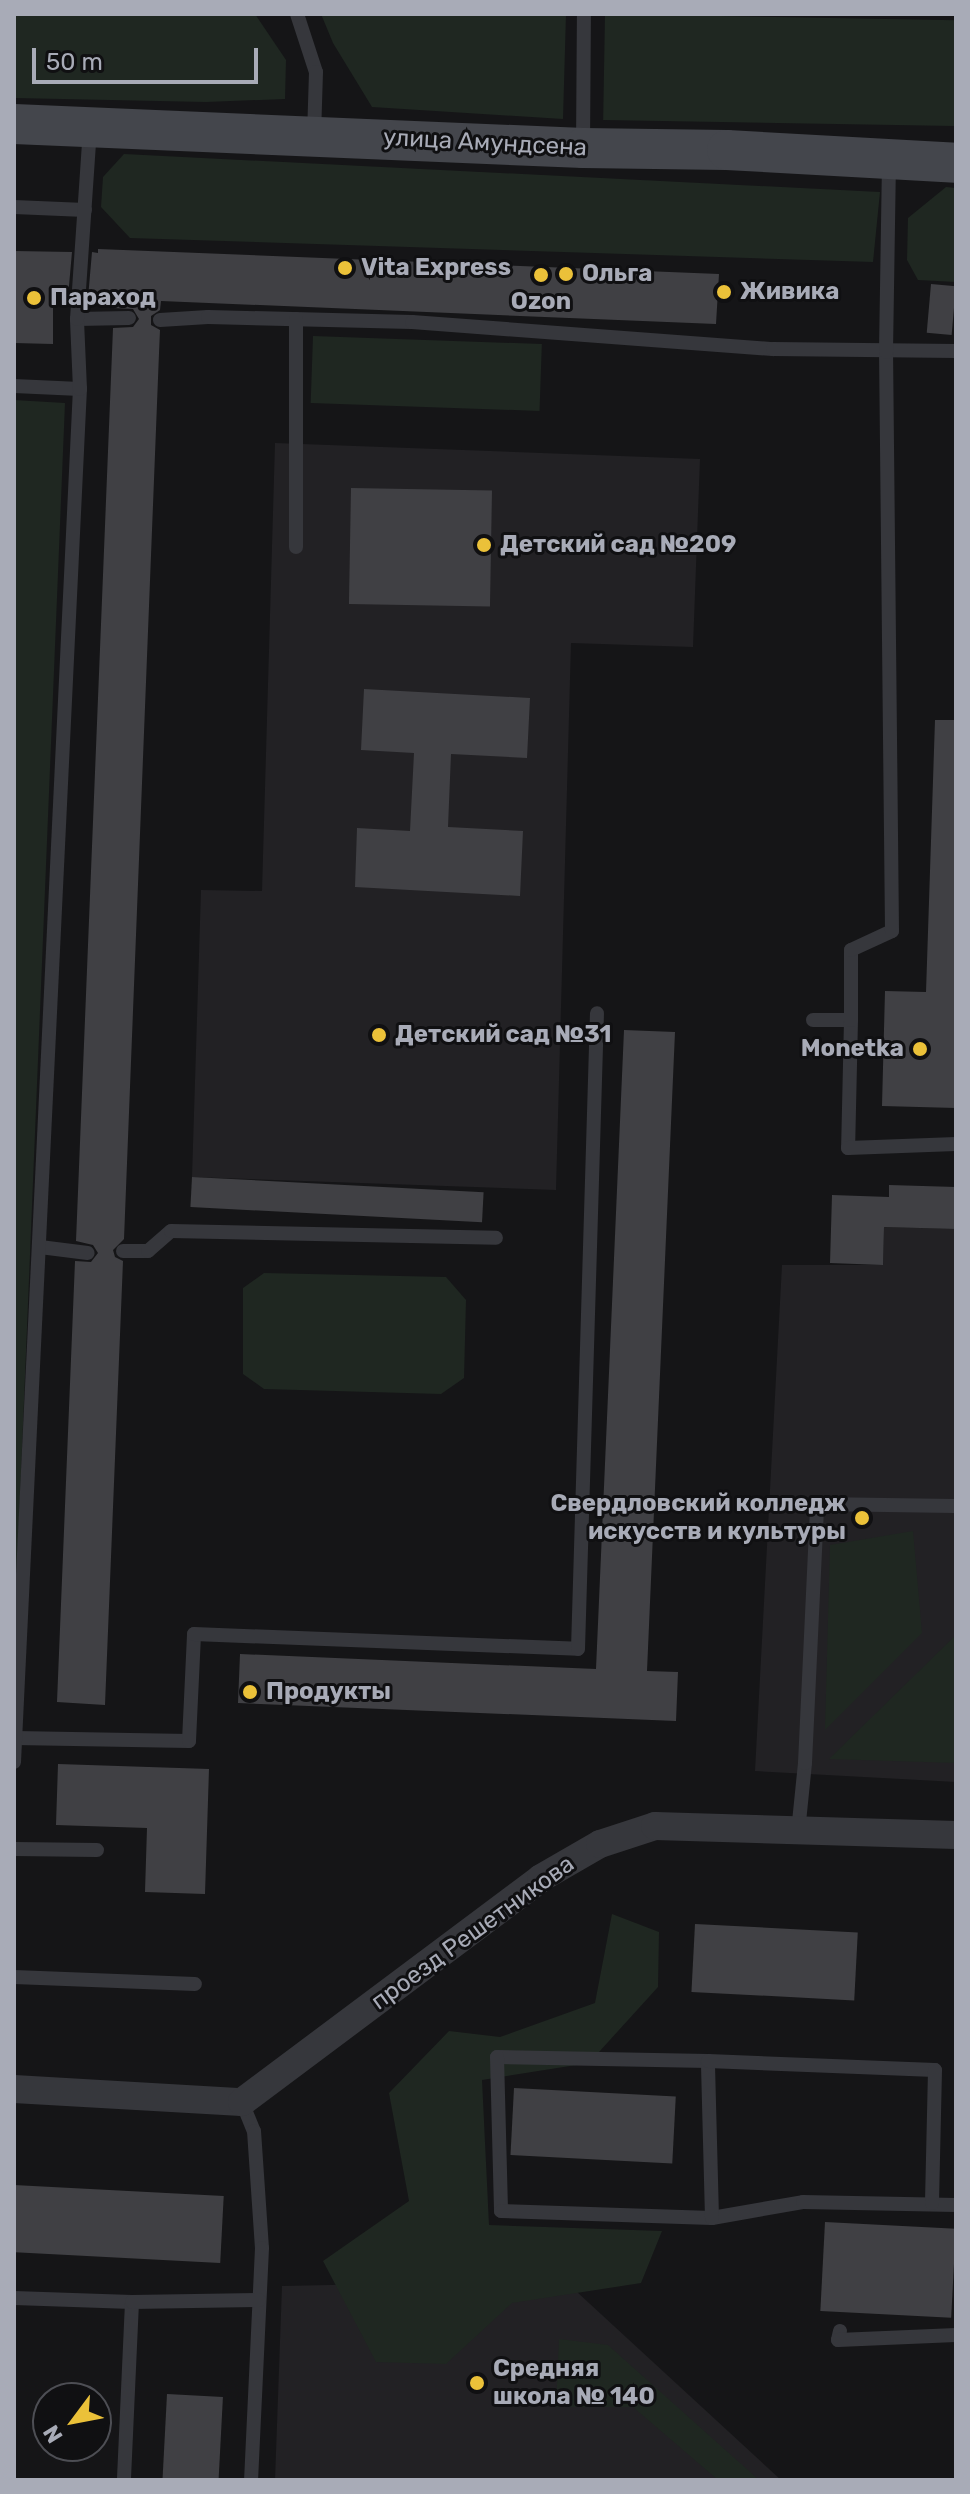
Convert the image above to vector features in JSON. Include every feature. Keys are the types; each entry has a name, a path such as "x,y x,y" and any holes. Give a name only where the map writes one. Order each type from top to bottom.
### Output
{"main road":[{"name":"улица Амундсена","path":"14,124 583,148 727,150 956,163"}],"street":[{"name":"проезд Решетникова","path":"242,2102 541,1878 600,1844 655,1826 956,1835"},
{"path":"14,2089 242,2102"}],"lane":[{"path":"583,148 584,14"},
{"path":"298,15 316,72 314,135"},
{"path":"14,1762 80,389 77,319 90,125"},
{"path":"889,160 886,352 892,931 851,950 848,1148 956,1144"},
{"path":"14,207 85,210"},
{"path":"77,319 129,318"},
{"path":"296,319 296,547"},
{"path":"160,320 412,322 773,349 956,351"},
{"path":"14,386 80,389"},
{"path":"15,1738 189,1741 194,1634 578,1649 597,1013"},
{"path":"813,1020 851,1020"},
{"path":"123,1251 148,1251 171,1231 496,1238"},
{"path":"40,1247 88,1253"},
{"path":"798,1832 805,1763 817,1504 955,1506"},
{"path":"14,1849 97,1850"},
{"path":"14,1977 195,1984"},
{"path":"932,2203 935,2070 497,2057 501,2211 712,2218 803,2202 956,2205"},
{"path":"708,2061 712,2218"},
{"path":"242,2102 254,2131 262,2248 251,2480"},
{"path":"14,2298 132,2302 259,2300"},
{"path":"124,2480 132,2302"},
{"path":"840,2331 838,2340 956,2335"}],"shaded area":[{"path":"14,14 255,14 286,60 285,99 206,102 14,98"},
{"path":"321,14 566,14 563,119 372,107 333,43"},
{"path":"605,14 956,20 954,126 603,120"},
{"path":"124,154 880,192 873,262 130,238 101,207 103,177"},
{"path":"946,187 956,188 956,282 918,280 907,260 908,218"},
{"path":"313,336 542,344 540,411 311,403"},
{"path":"14,400 65,403 14,1644"},
{"name":"Детский сад №31","path":"275,443 700,459 693,647 571,643 556,1190 192,1177 201,890 262,891"},
{"name":"Свердловский колледж искусств и культуры","path":"884,1227 956,1229 956,1782 755,1771 782,1265 883,1265"},
{"path":"264,1273 446,1277 466,1300 464,1378 441,1394 264,1389 243,1374 243,1288"},
{"path":"913,1531 922,1633 825,1730 830,1545"},
{"path":"956,1635 956,1763 829,1759"},
{"path":"612,1914 659,1932 658,1987 589,2063 482,2080 489,2225 662,2231 641,2283 512,2303 446,2364 376,2362 323,2261 409,2201 389,2093 449,2031 500,2037 595,2003"},
{"name":"Средняя школа № 140","path":"564,2280 781,2480 275,2480 282,2286"},
{"path":"559,2339 608,2345 759,2480 718,2480 633,2407 556,2407"}],"building":[{"path":"98,249 719,274 716,324 161,301 160,310 151,316 151,325 160,330 124,1239 113,1250 115,1257 123,1261 105,1705 57,1702 75,1261 91,1262 98,1253 93,1245 76,1241 113,328 133,327 139,319 133,309 113,308 114,299 88,298 92,252 98,253"},
{"name":"Параход","path":"14,251 72,252 68,297 53,296 53,344 14,343"},
{"path":"931,284 956,286 952,335 927,333"},
{"path":"351,488 492,490 490,606 349,604"},
{"path":"364,689 530,698 527,758 451,754 448,827 523,831 520,896 355,887 357,828 410,831 414,753 361,750"},
{"path":"935,720 956,720 956,1108 882,1106 885,991 926,992"},
{"path":"624,1030 675,1032 647,1671 678,1672 676,1721 238,1703 240,1654 596,1669"},
{"path":"192,1177 484,1192 482,1222 190,1207"},
{"path":"889,1185 956,1187 956,1229 884,1227 883,1265 830,1263 832,1195 889,1197"},
{"path":"58,1764 209,1769 205,1894 145,1892 147,1828 56,1825"},
{"path":"695,1924 858,1933 854,2000 691,1992"},
{"path":"514,2088 676,2096 672,2163 510,2155"},
{"path":"14,2185 224,2196 220,2263 14,2252"},
{"path":"825,2222 956,2229 951,2318 820,2311"},
{"path":"167,2394 223,2397 219,2480 162,2480"}],"place":[{"name":"Vita Express","path":"345,268"},
{"name":"Ольга","path":"566,274"},
{"name":"Ozon","path":"541,275"},
{"name":"Живика","path":"724,292"},
{"name":"Параход","path":"34,298"},
{"name":"Детский сад №209","path":"484,545"},
{"name":"Детский сад №31","path":"379,1035"},
{"name":"Monetka","path":"920,1049"},
{"name":"Свердловский колледж искусств и культуры","path":"862,1518"},
{"name":"Продукты","path":"250,1692"},
{"name":"Средняя школа № 140","path":"477,2383"}]}
